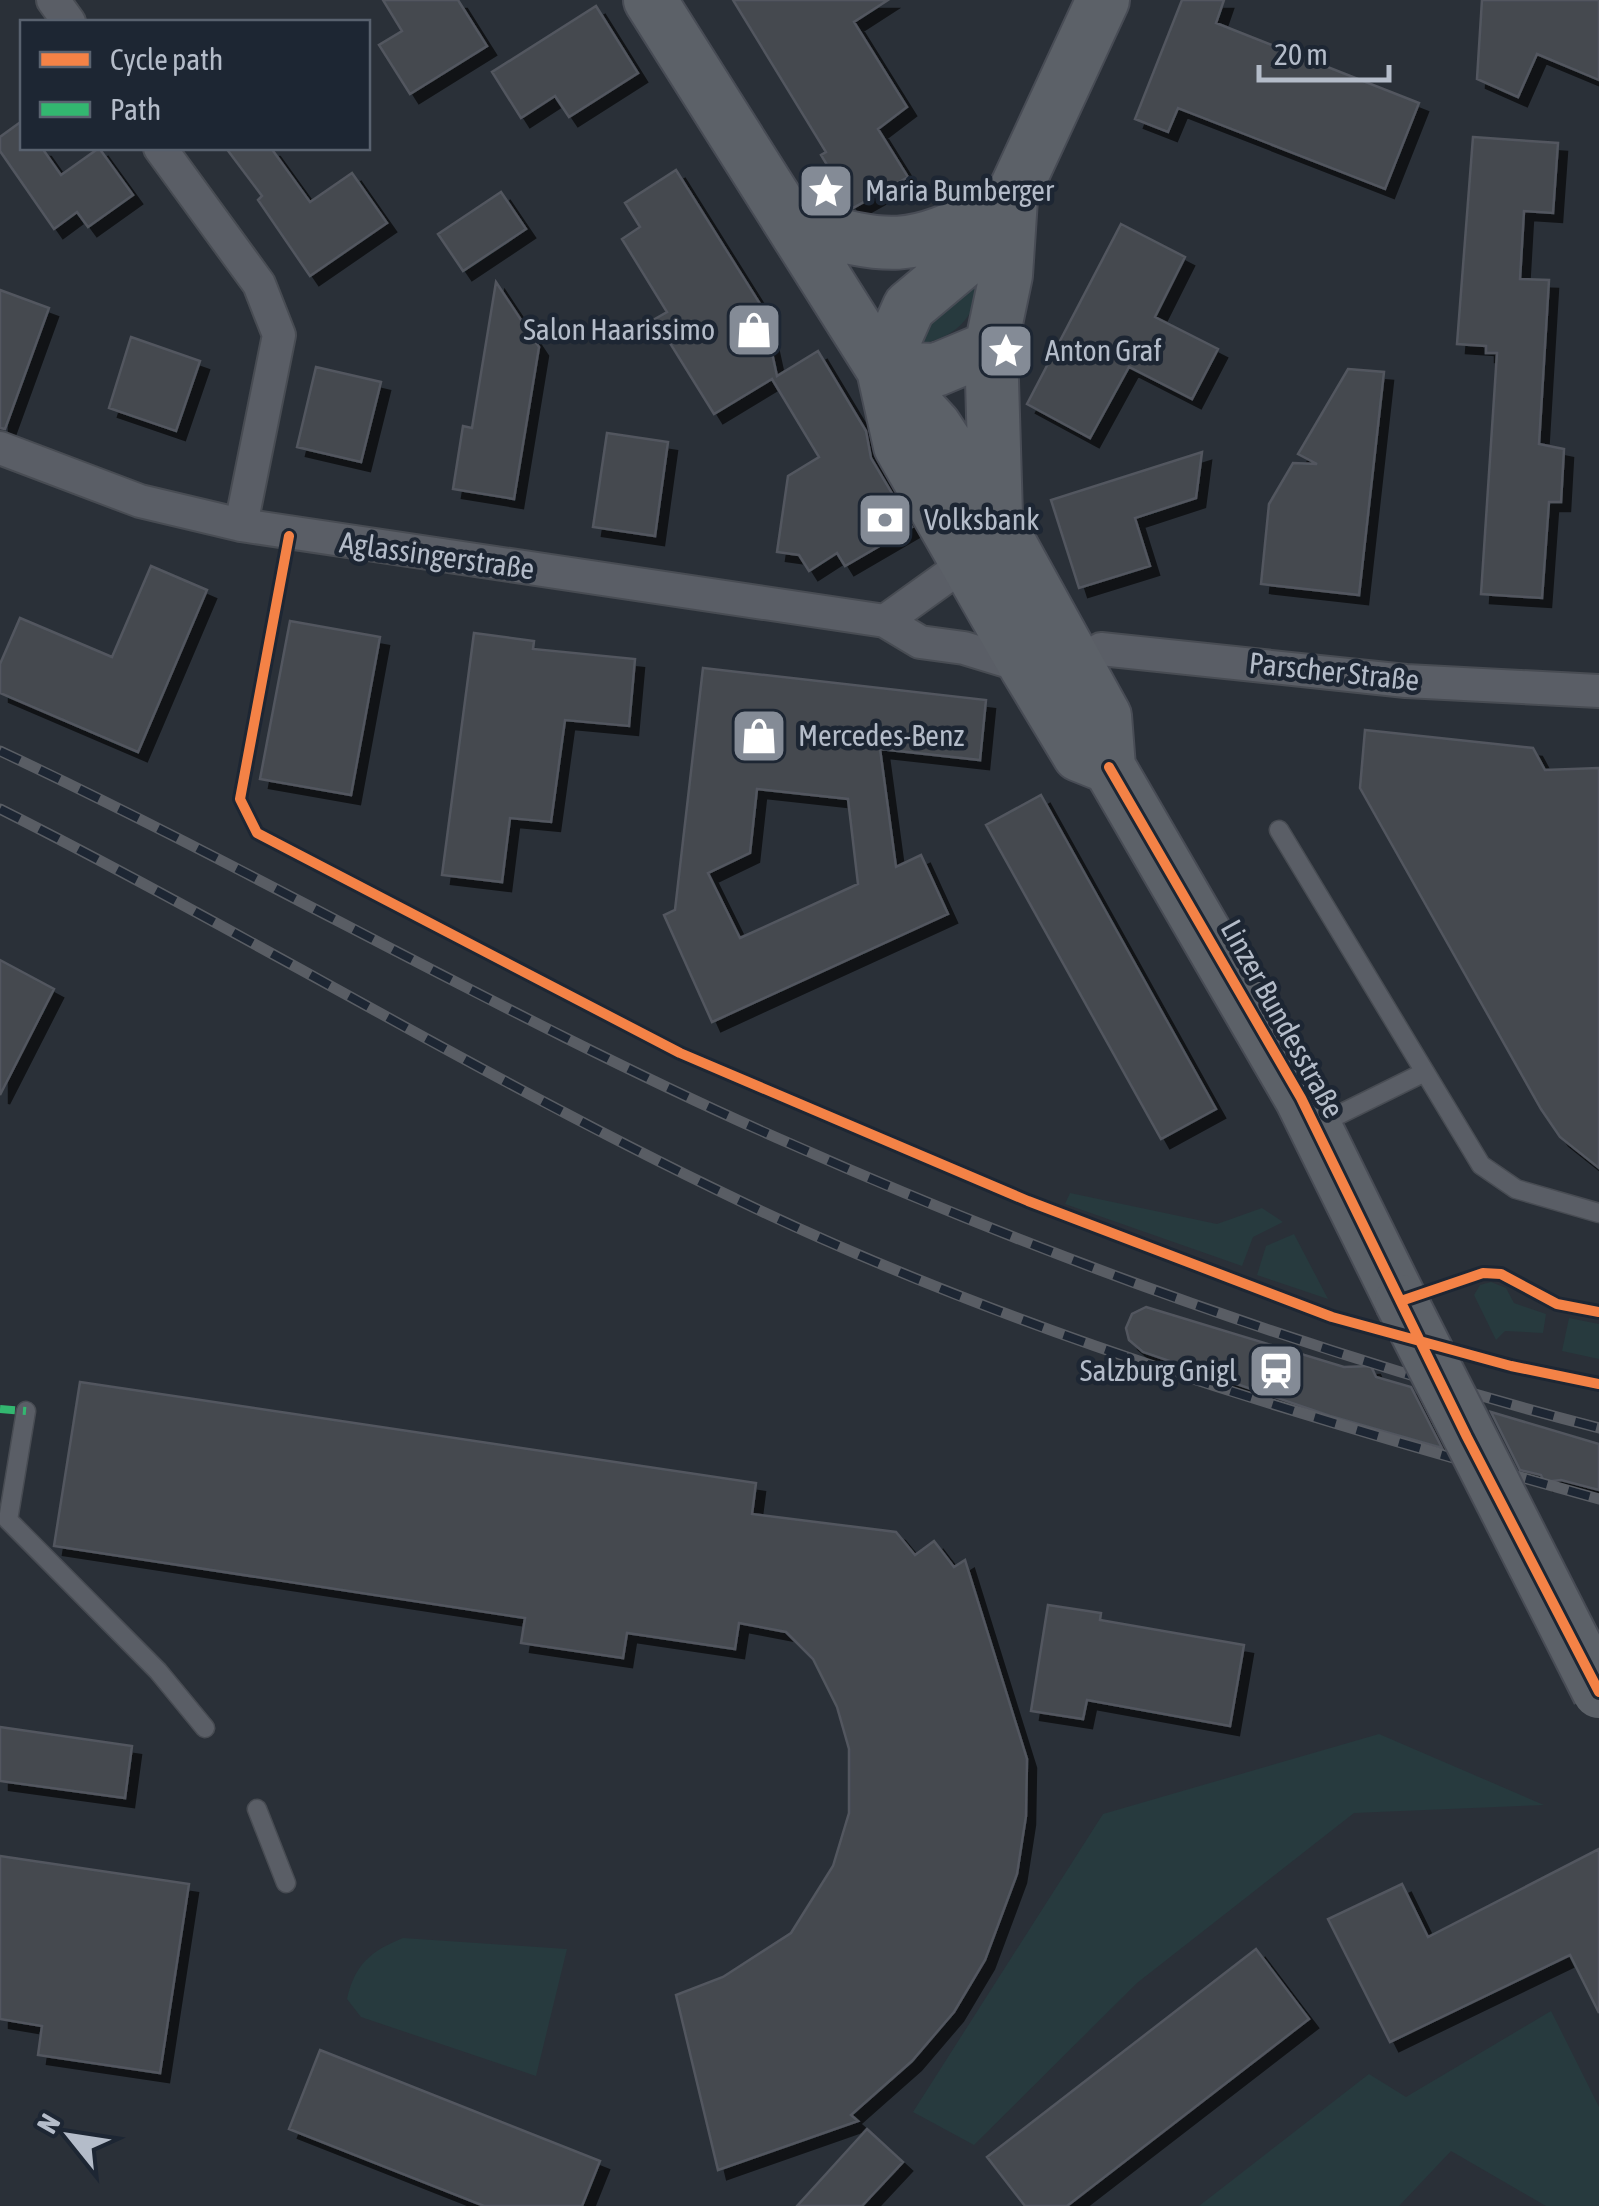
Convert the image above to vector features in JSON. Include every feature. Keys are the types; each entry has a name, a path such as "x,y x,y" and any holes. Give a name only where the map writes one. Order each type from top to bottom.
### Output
{"main road":[{"name":"Linzer Bundesstraße","path":"650,0 882,368 935,426 996,520 1051,667"},
{"path":"991,346 936,370 882,368 910,307 971,255 1011,199 1103,0"},
{"path":"793,223 889,246 943,236 1011,199"},
{"path":"996,520 991,346 1006,274 1011,199"},
{"name":"Linzer Bundesstraße","path":"882,368 900,446 967,562 1051,667 1105,716 1109,766 1315,1127 1599,1692"}],"street":[{"path":"161,150 259,284 279,335 240,526"},
{"name":"Aglassingerstraße","path":"0,448 140,501 240,526 886,621 920,642 1051,667"},
{"path":"886,621 967,562"},
{"name":"Parscher Straße","path":"1051,667 1101,649 1406,681 1599,692"}],"lane":[{"path":"1279,830 1481,1165 1516,1188 1599,1213"},
{"path":"1315,1127 1426,1072"},
{"path":"26,1411 8,1520 158,1672 205,1728"},
{"path":"257,1809 286,1883"}],"green space":[{"path":"990,266 968,317 960,325 938,339 922,344 914,340 915,330"},
{"path":"1070,1193 1217,1224 1262,1208 1283,1222 1253,1237 1242,1266 1065,1204"},
{"path":"1294,1234 1328,1299 1257,1275 1266,1246"},
{"path":"1491,1282 1506,1288 1514,1303 1546,1314 1543,1333 1505,1331 1496,1340 1474,1295 1480,1285"},
{"path":"1569,1318 1599,1324 1599,1359 1562,1351"},
{"path":"1379,1734 1544,1805 1354,1813 1137,1983 974,2145 913,2112 1103,1814"},
{"path":"403,1938 567,1949 536,2076 361,2017 347,1999 355,1977 373,1954"},
{"path":"1551,2011 1599,2107 1599,2206 1546,2206 1451,2151 1399,2206 1199,2206 1369,2074 1406,2097"}],"building":[{"path":"383,0 458,0 487,46 410,94 379,45 402,31"},
{"path":"733,0 888,0 854,22 907,107 878,129 908,177 853,208 821,155 826,152"},
{"path":"1182,0 1224,0 1216,23 1419,103 1385,189 1178,108 1168,132 1135,119"},
{"path":"1482,0 1599,0 1599,80 1537,54 1518,97 1477,79"},
{"path":"596,6 638,73 569,117 555,96 521,118 492,72"},
{"path":"20,122 20,150 43,150 61,175 100,150 133,195 88,227 77,212 54,229 0,151 0,137"},
{"path":"1473,137 1558,143 1553,213 1524,211 1520,279 1549,280 1539,444 1564,449 1561,502 1549,502 1542,598 1481,594 1497,353 1486,353 1486,346 1457,344"},
{"path":"228,150 272,150 310,202 352,173 387,223 310,276 258,200 262,196"},
{"path":"676,170 762,307 777,376 818,351 866,431 871,458 912,527 845,566 837,553 809,571 799,555 777,552 788,476 819,457 772,379 714,414 655,319 667,312 622,239 640,227 625,203"},
{"path":"501,192 526,229 463,271 438,234"},
{"path":"1121,224 1185,257 1155,317 1218,349 1192,399 1129,367 1090,438 1027,404"},
{"path":"496,282 539,347 514,499 453,489 463,426 472,428"},
{"path":"0,290 49,308 5,429 0,428"},
{"path":"131,337 200,361 176,431 109,408"},
{"path":"316,367 381,382 361,462 297,447"},
{"path":"1348,369 1384,372 1359,595 1261,584 1269,504 1293,463 1317,464 1298,454"},
{"path":"607,433 668,442 655,536 593,527"},
{"path":"1202,452 1196,498 1135,518 1150,566 1079,588 1051,500"},
{"path":"151,566 207,590 138,752 0,693 0,664 20,618 112,657"},
{"path":"290,621 380,637 351,795 260,779"},
{"path":"474,633 534,641 533,649 635,659 629,726 565,720 551,822 510,818 502,882 442,875"},
{"path":"703,668 986,700 980,760 880,749 896,867 921,855 948,914 712,1022 664,915 675,910","holes":["757,789 848,799 858,884 740,938 708,873 750,853"]},
{"path":"1365,730 1533,748 1545,770 1599,768 1599,1168 1560,1137 1541,1109 1360,788"},
{"path":"1041,795 1216,1109 1161,1139 986,825"},
{"path":"0,960 54,989 0,1095"},
{"path":"1146,1307 1344,1367 1371,1366 1376,1377 1411,1387 1442,1448 1330,1416 1143,1352 1129,1340 1126,1328 1132,1314"},
{"path":"80,1382 756,1483 752,1514 896,1532 915,1555 934,1541 954,1567 965,1560 1027,1759 1026,1816 1017,1874 985,1960 954,2012 912,2061 851,2115 858,2121 718,2170 676,1995 723,1977 791,1933 833,1866 849,1813 849,1749 837,1707 813,1659 786,1632 739,1623 735,1649 627,1633 623,1658 521,1643 525,1618 54,1546"},
{"path":"1491,1412 1599,1444 1599,1490 1561,1480 1544,1482 1541,1475 1520,1470"},
{"path":"1048,1605 1101,1613 1100,1620 1244,1645 1230,1726 1087,1700 1083,1719 1031,1711"},
{"path":"0,1727 132,1746 125,1798 0,1781"},
{"path":"1599,1849 1599,2013 1570,1955 1390,2042 1328,1919 1402,1884 1428,1937"},
{"path":"0,1856 189,1884 160,2073 38,2055 42,2026 0,2019"},
{"path":"1256,1949 1309,2019 1067,2206 1025,2206 987,2157"},
{"path":"320,2050 600,2161 582,2206 484,2206 289,2129"},
{"path":"867,2129 903,2162 862,2206 797,2206"}],"railway":[{"path":"0,751 591,1050 890,1187 1088,1266 1290,1337 1599,1428"},
{"path":"0,809 568,1115 761,1211 862,1256 965,1298 1174,1373 1599,1499"}],"marked path":[{"path":"0,1409 26,1411"}],"cycle path":[{"path":"289,536 240,799 257,833 680,1053 1028,1201 1332,1317 1511,1366 1599,1384"},
{"path":"1109,767 1301,1098 1467,1437 1599,1692"},
{"path":"1401,1301 1483,1273 1501,1274 1557,1304 1599,1312"}],"place":[{"name":"Maria Bumberger","path":"826,191"},
{"name":"Salon Haarissimo","path":"754,330"},
{"name":"Anton Graf","path":"1006,351"},
{"name":"Volksbank","path":"885,520"},
{"name":"Mercedes-Benz","path":"759,736"},
{"name":"Salzburg Gnigl","path":"1276,1371"}]}
